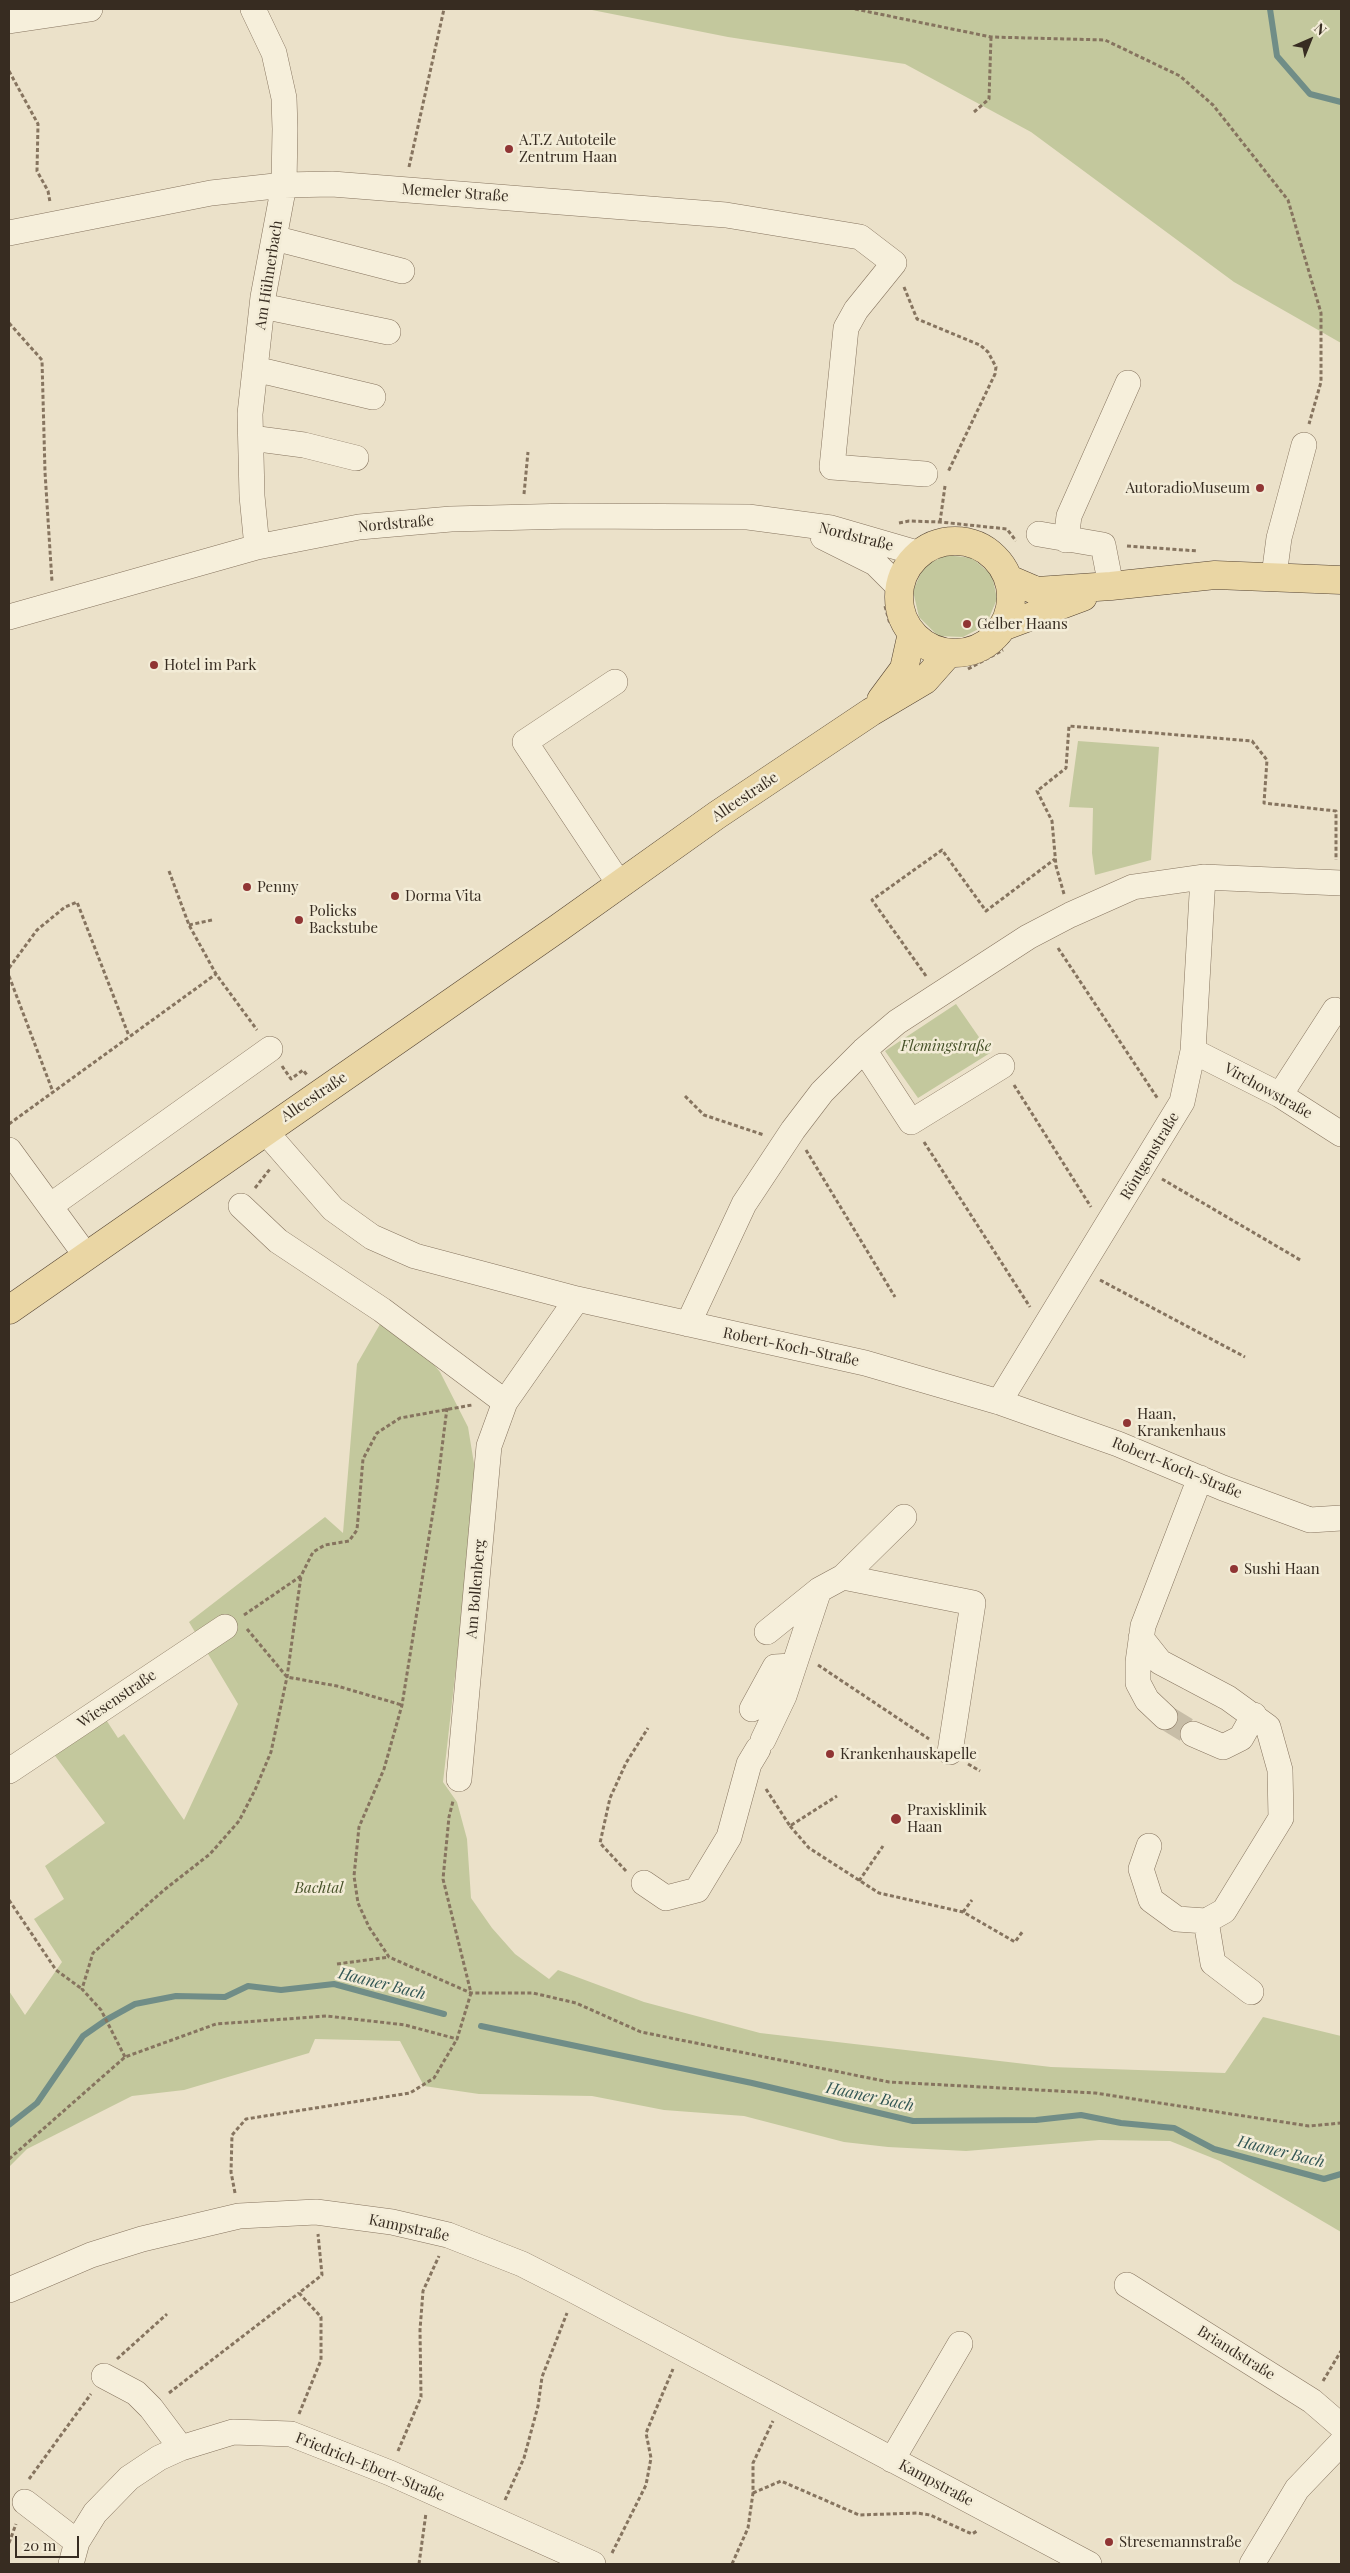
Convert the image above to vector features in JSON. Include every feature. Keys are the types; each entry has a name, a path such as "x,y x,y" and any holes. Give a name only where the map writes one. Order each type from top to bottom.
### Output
{"main road":[{"path":"1008,636 1012,604 1009,579 993,556 969,542 942,542 917,553 905,570 892,596 900,611 902,631 954,663 969,652 1008,636 1112,586"},
{"path":"1009,579 1037,591 1112,586 1215,575 1341,580"},
{"name":"Alleestraße","path":"871,712 904,670 902,631"},
{"name":"Alleestraße","path":"9,1310 620,885 717,815 871,712 954,663"}],"street":[{"path":"9,21 90,9"},
{"name":"Am Hühnerbach","path":"253,9 274,53 282,85 284,113 284,185 262,306 250,414 252,496 257,548"},
{"name":"Memeler Straße","path":"9,233 211,193 284,185 332,184 726,214 860,237 894,263"},
{"path":"274,238 402,271"},
{"path":"894,263 856,310 846,328 832,467 939,476"},
{"path":"262,306 388,332"},
{"path":"255,369 373,397"},
{"path":"1066,540 1069,516 1128,383"},
{"path":"251,438 304,445 356,458"},
{"path":"1274,576 1279,538 1304,445"},
{"name":"Nordstraße","path":"9,617 257,548 359,527 451,519 571,516 748,517 831,528 917,553"},
{"name":"Nordstraße","path":"794,523 875,563 892,596"},
{"path":"1039,534 1103,545 1112,586"},
{"path":"615,682 525,742 620,885"},
{"path":"688,1324 744,1204 789,1136 822,1092 864,1050 897,1022 1045,928 1133,887 1203,877 1338,883"},
{"name":"Röntgenstraße","path":"999,1402 1182,1102 1193,1051 1203,877"},
{"path":"1280,1095 1335,1010"},
{"path":"50,1206 270,1049"},
{"path":"864,1050 911,1122 1002,1066"},
{"name":"Virchowstraße","path":"1193,1051 1280,1095 1341,1134"},
{"name":"Robert-Koch-Straße","path":"265,1131 333,1208 372,1237 415,1256 577,1299 865,1363 999,1402 1118,1444 1310,1520 1340,1522"},
{"path":"9,1150 87,1257"},
{"path":"241,1206 278,1241 382,1310 505,1402"},
{"name":"Am Bollenberg","path":"459,1779 489,1446 505,1402 577,1299"},
{"path":"1165,1717 1147,1700 1138,1683 1138,1662 1143,1626 1200,1478"},
{"path":"767,1632 819,1590 843,1577 904,1517"},
{"path":"843,1577 973,1603 950,1752"},
{"path":"644,1883 666,1898 697,1890 729,1837 756,1751 784,1696 819,1590"},
{"name":"Wiesenstraße","path":"9,1771 232,1623"},
{"path":"1142,1638 1160,1662 1254,1715 1268,1728 1280,1770 1281,1818 1224,1911 1206,1921 1177,1919 1151,1900 1141,1869 1149,1846"},
{"path":"752,1709 776,1667 795,1659"},
{"path":"1193,1734 1223,1747 1241,1738 1254,1715"},
{"path":"1206,1921 1213,1963 1251,1992"},
{"name":"Kampstraße","path":"9,2290 91,2255 142,2239 239,2216 316,2212 392,2222 448,2235 522,2264 576,2291 1089,2564"},
{"name":"Briandstraße","path":"1128,2285 1312,2401 1341,2426"},
{"path":"892,2460 960,2344"},
{"path":"104,2376 136,2394 151,2408 181,2448"},
{"name":"Friedrich-Ebert-Straße","path":"74,2553 95,2513 129,2478 159,2458 181,2448 233,2432 292,2434 390,2473 496,2520 602,2560"},
{"path":"1252,2564 1297,2489 1341,2443"},
{"path":"25,2502 74,2553"}],"path":[{"path":"404,189 444,9"},
{"path":"855,9 991,37 1105,40 1180,76 1213,105 1288,200 1321,313 1321,382 1304,445"},
{"path":"974,112 989,99 991,37"},
{"path":"9,71 38,124 38,171 48,191 54,224"},
{"path":"9,83 14,83"},
{"path":"894,263 917,319 980,345 988,352 996,367 995,374 939,476 940,522"},
{"path":"9,322 42,360 45,472 52,585"},
{"path":"524,498 528,452"},
{"path":"1103,545 1200,551"},
{"path":"892,596 902,631"},
{"path":"954,663 1008,636"},
{"path":"1070,915 1055,858 1052,821 1038,791 1066,768 1069,726 1252,741 1267,760 1264,802 1336,811 1338,883"},
{"path":"939,995 872,900 942,850 986,911 1055,858"},
{"path":"170,871 189,924 216,974 291,1078 303,1070"},
{"path":"9,968 36,930 65,907 77,902 129,1036"},
{"path":"189,924 212,920"},
{"path":"1045,928 1172,1120"},
{"path":"9,1124 216,974"},
{"path":"9,976 53,1092"},
{"path":"1002,1066 1105,1228"},
{"path":"685,1096 704,1115 789,1136 896,1297"},
{"path":"911,1122 1044,1328"},
{"path":"241,1206 283,1152"},
{"path":"1143,1168 1302,1261"},
{"path":"1080,1269 1244,1357"},
{"path":"82,1989 93,1954 164,1890 210,1854 239,1821 256,1790 271,1752 287,1678 301,1576 312,1552 325,1545 350,1541 357,1530 363,1459 377,1432 400,1418 447,1408 505,1402"},
{"path":"389,1957 369,1927 358,1903 354,1876 359,1827 384,1769 402,1705 438,1487 447,1408"},
{"path":"301,1576 232,1623 287,1678 337,1686 402,1705"},
{"path":"795,1659 950,1752"},
{"path":"644,1883 624,1869 600,1843 610,1798 626,1764 648,1728"},
{"path":"756,1751 790,1826 808,1848 879,1893 963,1912 1015,1942 1023,1931"},
{"path":"239,2216 231,2172 232,2135 246,2119 410,2093 434,2078 457,2039 471,1993 444,1879 449,1817 459,1779"},
{"path":"790,1826 837,1796"},
{"path":"859,1881 883,1846"},
{"path":"9,1900 56,1970 82,1989 101,2010 125,2057"},
{"path":"963,1912 972,1900"},
{"path":"337,1964 389,1957 471,1993 533,1993 576,2004 641,2032 889,2082 1095,2094 1309,2126 1341,2123"},
{"path":"9,2159 125,2057 216,2024 327,2016 404,2025 457,2039"},
{"path":"151,2408 322,2275 316,2212"},
{"path":"390,2473 421,2397 420,2330 423,2291 448,2235"},
{"path":"496,2520 524,2458 538,2406 542,2377 576,2291"},
{"path":"292,2434 320,2360 321,2317 299,2293"},
{"path":"25,2502 23,2487 104,2376 120,2356 167,2314"},
{"path":"602,2560 646,2485 651,2458 646,2434 682,2348"},
{"path":"1312,2401 1341,2351"},
{"path":"732,2564 748,2528 753,2494 753,2463 783,2400"},
{"path":"753,2494 781,2481 860,2515 917,2513 930,2516 972,2534 1002,2519"},
{"path":"418,2564 429,2490"}],"green space":[{"path":"587,9 1341,9 1341,343 1234,282 1031,132 905,64 728,37"},
{"path":"946,555 972,558 992,575 997,599 986,625 963,637 938,636 919,617 913,591 924,566"},
{"path":"1078,741 1159,747 1151,860 1095,875 1092,853 1093,808 1069,807"},
{"name":"Flemingstraße","path":"956,1004 990,1053 918,1098 885,1051"},
{"name":"Bachtal","path":"383,1319 422,1350 440,1372 468,1427 477,1482 443,1782 457,1802 467,1839 471,1898 492,1928 515,1954 549,1979 558,1970 644,2002 760,2033 1051,2067 1225,2073 1263,2017 1341,2036 1341,2232 1220,2161 1170,2141 1099,2140 966,2151 888,2147 844,2142 744,2116 664,2110 592,2096 479,2094 424,2086 400,2041 315,2039 309,2053 184,2090 132,2096 27,2149 9,2167 9,1991 25,2015 62,1962 34,1919 64,1899 45,1866 105,1823 50,1749 101,1712 118,1738 124,1734 184,1820 238,1704 189,1622 325,1517 343,1533 357,1364"}],"waterway":[{"path":"1270,9 1277,56 1310,94 1341,102"},
{"name":"Haaner Bach","path":"9,2125 37,2103 83,2036 106,2020 135,2004 176,1996 225,1997 248,1986 281,1990 334,1984 444,2014"},
{"name":"Haaner Bach","path":"481,2026 752,2083 913,2121 1036,2120 1081,2115 1121,2123 1174,2128 1214,2149 1324,2179 1341,2174"}],"tunnel":[{"path":"1165,1717 1193,1734"}],"place":[{"name":"A.T.Z Autoteile Zentrum Haan","path":"509,149"},
{"name":"AutoradioMuseum","path":"1260,488"},
{"name":"Gelber Haans","path":"967,624"},
{"name":"Hotel im Park","path":"154,665"},
{"name":"Penny","path":"247,887"},
{"name":"Dorma Vita","path":"395,896"},
{"name":"Policks Backstube","path":"299,920"},
{"name":"Haan, Krankenhaus","path":"1127,1423"},
{"name":"Sushi Haan","path":"1234,1569"},
{"name":"Krankenhauskapelle","path":"830,1754"},
{"name":"Praxisklinik Haan","path":"896,1819"},
{"name":"Stresemannstraße","path":"1109,2542"}]}
